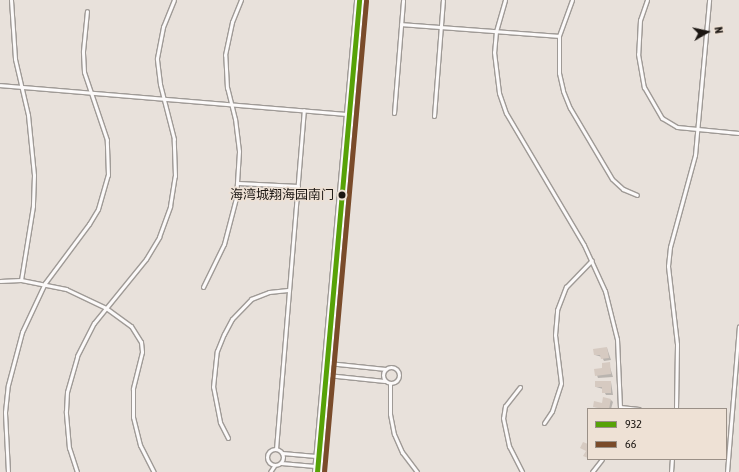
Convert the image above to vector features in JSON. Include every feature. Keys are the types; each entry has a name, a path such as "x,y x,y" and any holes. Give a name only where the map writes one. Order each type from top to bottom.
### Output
{"street":[{"path":"317,469 350,114 359,0"}],"lane":[{"path":"11,0 12,31 21,86 28,115 34,175 33,206 21,280"},
{"path":"77,472 68,448 66,430 67,392 77,356 94,322 146,259 159,237 170,206 175,176 174,139 164,98 157,58 163,27 174,0"},
{"path":"203,287 224,244 233,214 238,183 239,151 232,104 227,88 225,55 232,22 241,0"},
{"path":"394,113 403,0"},
{"path":"434,116 443,0"},
{"path":"505,0 496,31 495,73 506,113 592,260 605,290 617,339 620,408"},
{"path":"572,0 559,36 559,73 570,108 612,179 623,189 637,195"},
{"path":"647,0 638,37 638,54 644,87 652,103 666,123 677,128 739,133"},
{"path":"676,408 677,344 668,266 674,229 690,180 698,129 709,0"},
{"path":"8,472 5,439 8,385 22,332 45,283 90,224 104,193 108,175 108,140 84,72 83,51 87,11"},
{"path":"401,24 559,36"},
{"path":"0,84 350,114"},
{"path":"276,449 304,110"},
{"path":"238,183 298,186"},
{"path":"544,423 552,411 561,383 555,335 557,310 566,287 592,260"},
{"path":"0,281 21,280 45,283 80,294 106,308 131,326 141,342 142,352 133,389 133,417 140,445 154,472"},
{"path":"228,438 220,422 213,387 214,369 224,334 232,319 251,299 269,292 288,290"},
{"path":"727,472 739,326"},
{"path":"326,375 385,381 390,383 397,381 399,374 394,368 386,369 327,363"},
{"path":"385,381 383,376 386,369"},
{"path":"390,383 390,414 394,434 402,452 417,472"},
{"path":"520,387 505,406 503,418 509,446 522,472"},
{"path":"727,416 732,417"},
{"path":"276,449 282,453 318,456"},
{"path":"274,466 270,464 267,456 268,452 276,449"},
{"path":"281,463 282,453"},
{"path":"592,472 601,460"},
{"path":"671,472 672,460"},
{"path":"270,472 274,466 281,463 317,469"}],"building":[{"path":"607,347 609,358 601,359 600,355 594,355 593,349"},
{"path":"610,362 611,374 595,376 594,369 602,368 602,363"},
{"path":"595,381 611,381 611,393 602,393 602,387 595,387"},
{"path":"603,397 611,399 609,408 593,407 594,401 602,403"},
{"path":"583,442 587,444 587,458 583,456 586,451 580,448"}],"transit line":[{"name":"932","path":"317,472 359,0"},
{"name":"66","path":"324,472 366,1"}],"place":[{"name":"海湾城翔海园南门","path":"342,195"}]}
